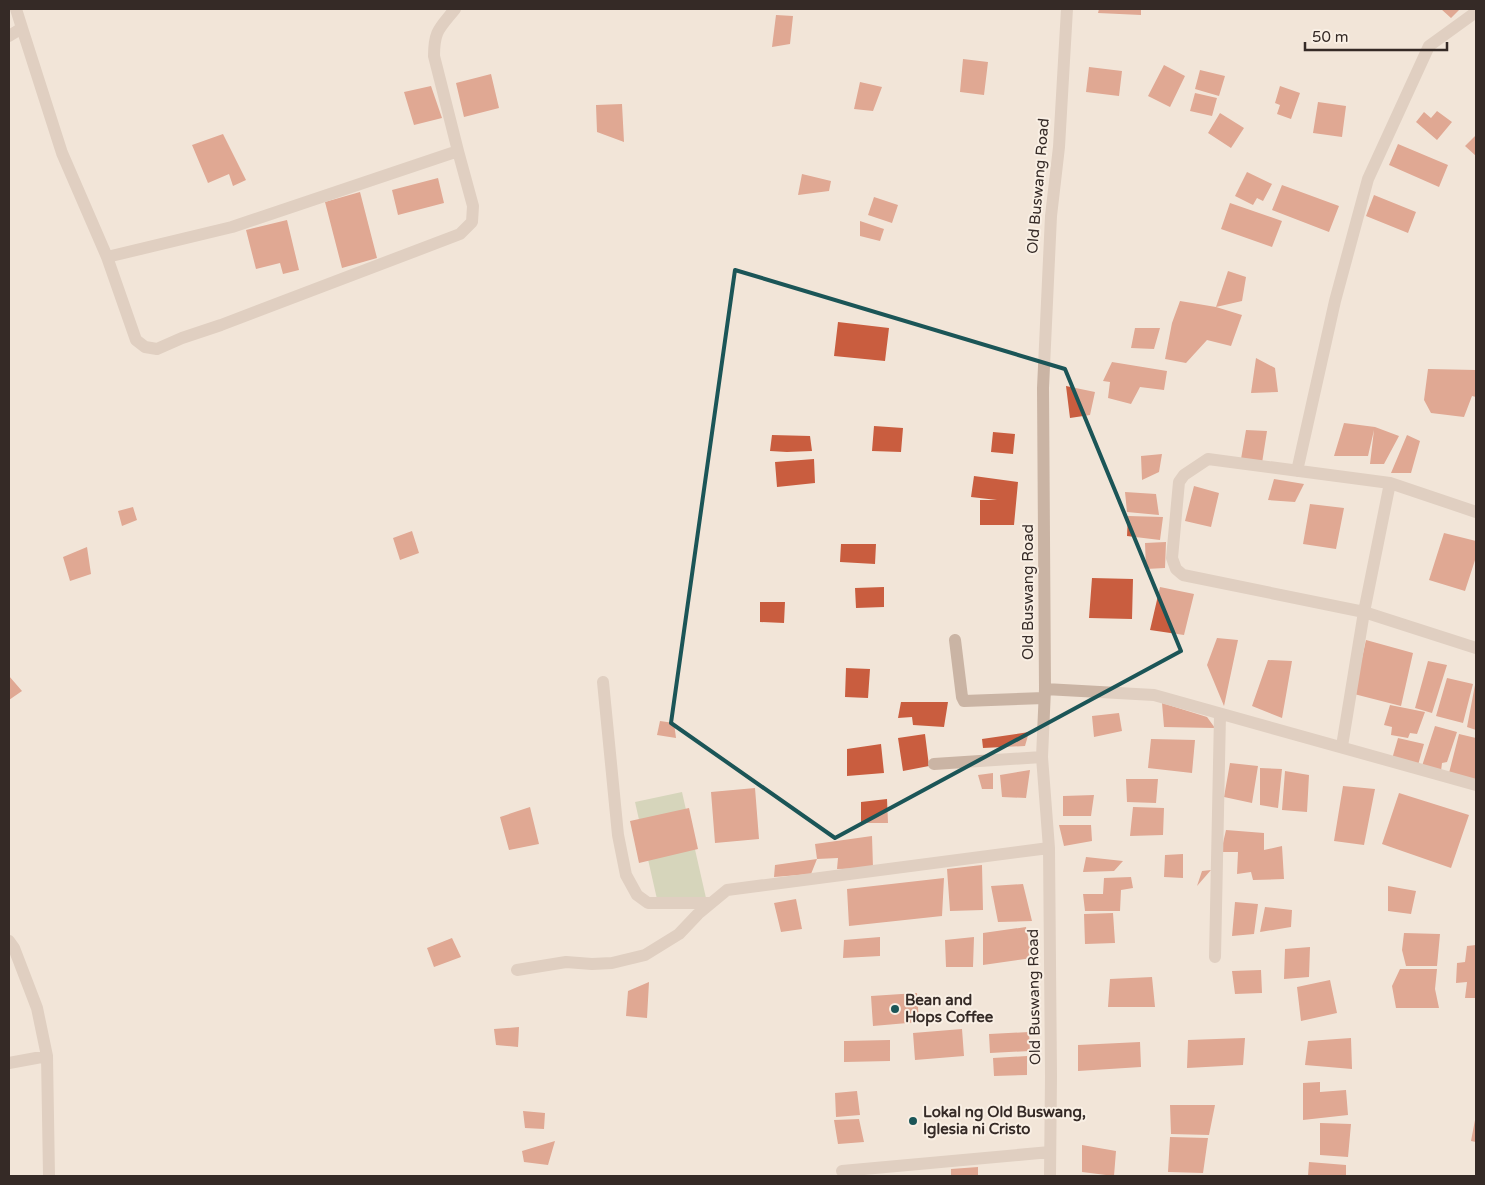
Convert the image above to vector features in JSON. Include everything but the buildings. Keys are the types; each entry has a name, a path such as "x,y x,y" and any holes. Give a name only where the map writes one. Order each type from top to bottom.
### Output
{"street":[{"path":"16,9 62,153 107,257 136,340 145,347 157,349 460,234 472,222 473,206 434,56 436,32 455,9"},
{"name":"Old Buswang Road","path":"1050,1176 1052,1076 1049,848 1042,757 1045,694 1043,388 1051,216 1058,147 1067,9"},
{"path":"1297,470 1334,301 1368,179 1429,46 1476,12"},
{"path":"9,36 22,28"},
{"path":"107,257 232,227 458,151"},
{"path":"1476,512 1390,483 1208,459 1184,475 1179,482 1172,558 1176,569 1183,575 1364,612 1476,648"},
{"path":"1342,746 1364,612 1390,483"},
{"path":"955,640 964,701 1045,694 1154,695 1476,785"},
{"path":"603,682 618,835 626,875 637,895 648,903 712,903"},
{"path":"1215,957 1220,715"},
{"path":"934,764 1042,757"},
{"path":"518,970 566,962 612,963 645,955 679,934 727,890 1049,848"},
{"path":"9,941 14,948 37,1008 47,1056 49,1176"},
{"path":"9,1063 47,1056"},
{"path":"842,1171 1050,1152"}],"highlighted area":[{"path":"735,270 1065,369 1181,651 835,838 671,723"}],"green space":[{"path":"682,792 706,898 659,908 635,802"}],"place":[{"name":"Bean and Hops Coffee","path":"895,1009"},
{"name":"Lokal ng Old Buswang, Iglesia ni Cristo","path":"913,1121"}]}
